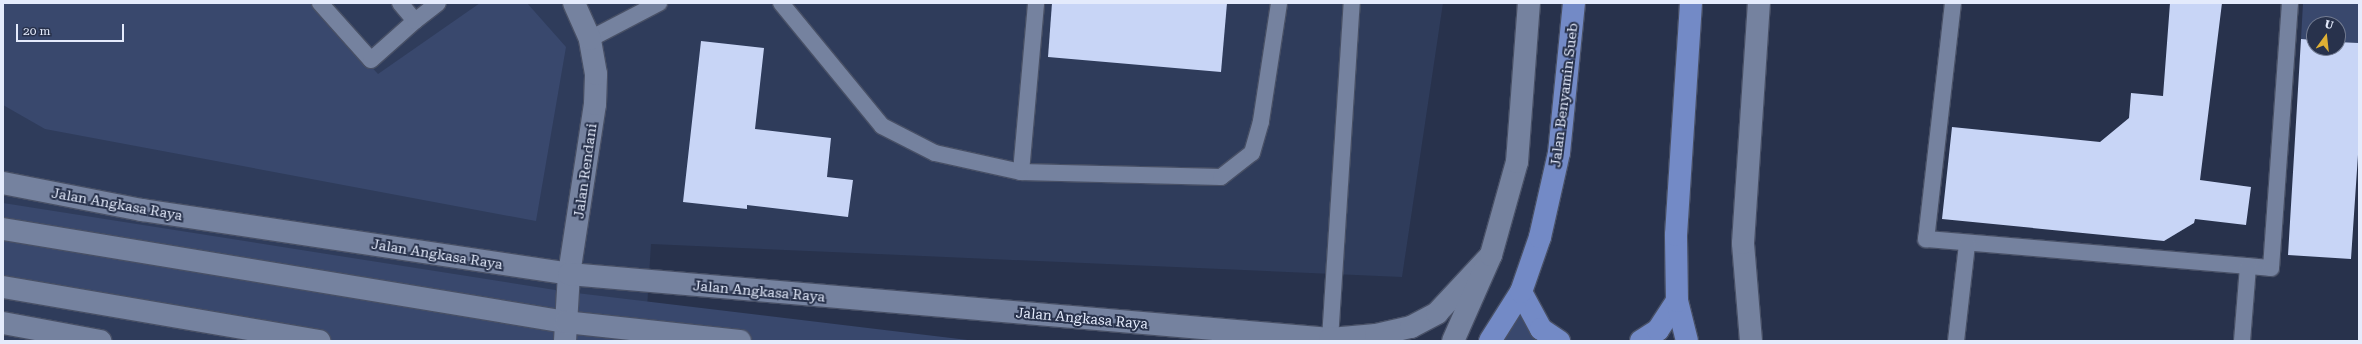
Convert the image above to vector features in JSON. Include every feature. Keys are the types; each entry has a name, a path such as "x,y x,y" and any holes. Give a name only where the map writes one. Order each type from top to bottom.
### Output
{"main road":[{"name":"Jalan Rendani","path":"565,331 569,274 594,104 596,74 590,39 574,3"},
{"path":"1454,341 1491,255 1517,162 1529,3"},
{"name":"Jalan Benyamin Sueb","path":"1490,341 1521,292 1540,237 1559,153 1574,3"},
{"path":"1687,341 1677,301 1679,156 1691,3"},
{"path":"1751,341 1743,243 1759,3"},
{"name":"Jalan Angkasa Raya","path":"3,183 142,210 569,274 1330,340 1376,335 1411,327 1437,313 1491,255"},
{"path":"3,229 565,331 740,341"},
{"path":"3,287 319,341"},
{"path":"1521,292 1541,329 1559,341"},
{"path":"1642,341 1658,330 1677,301"},
{"path":"3,323 100,341"}],"lane":[{"path":"320,3 371,60 438,3"},
{"path":"400,3 416,21"},
{"path":"590,39 659,3"},
{"path":"781,3 882,126 935,153 1021,172 1221,177 1252,154 1261,121 1279,3"},
{"path":"1021,172 1036,3"},
{"path":"1330,340 1352,3"},
{"path":"1953,3 1926,239 1967,244 2270,268 2290,3"},
{"path":"1956,341 1967,244"},
{"path":"2242,341 2248,266"}],"shaded area":[{"path":"3,3 1443,3 1402,277 651,244 645,341 3,341"},
{"path":"3,3 312,3 378,74 480,3 527,3 566,47 536,221 45,129 3,105"},
{"path":"2303,3 2359,3 2359,43 2346,42 2346,16 2306,16 2306,39 2301,39"},
{"path":"3,203 568,292 976,341 322,341 3,287"},
{"path":"1521,292 1559,341 1491,341"}],"building":[{"path":"1052,3 1227,3 1221,72 1048,57"},
{"path":"2170,3 2222,3 2200,180 2251,187 2246,225 2195,219 2194,223 2164,241 1942,219 1952,127 2100,142 2129,118 2131,93 2163,96"},
{"path":"2301,39 2306,39 2306,56 2346,56 2346,42 2359,43 2359,140 2351,259 2288,255"},
{"path":"701,41 764,48 755,129 831,138 827,177 853,180 848,217 747,205 747,209 683,202"}]}
